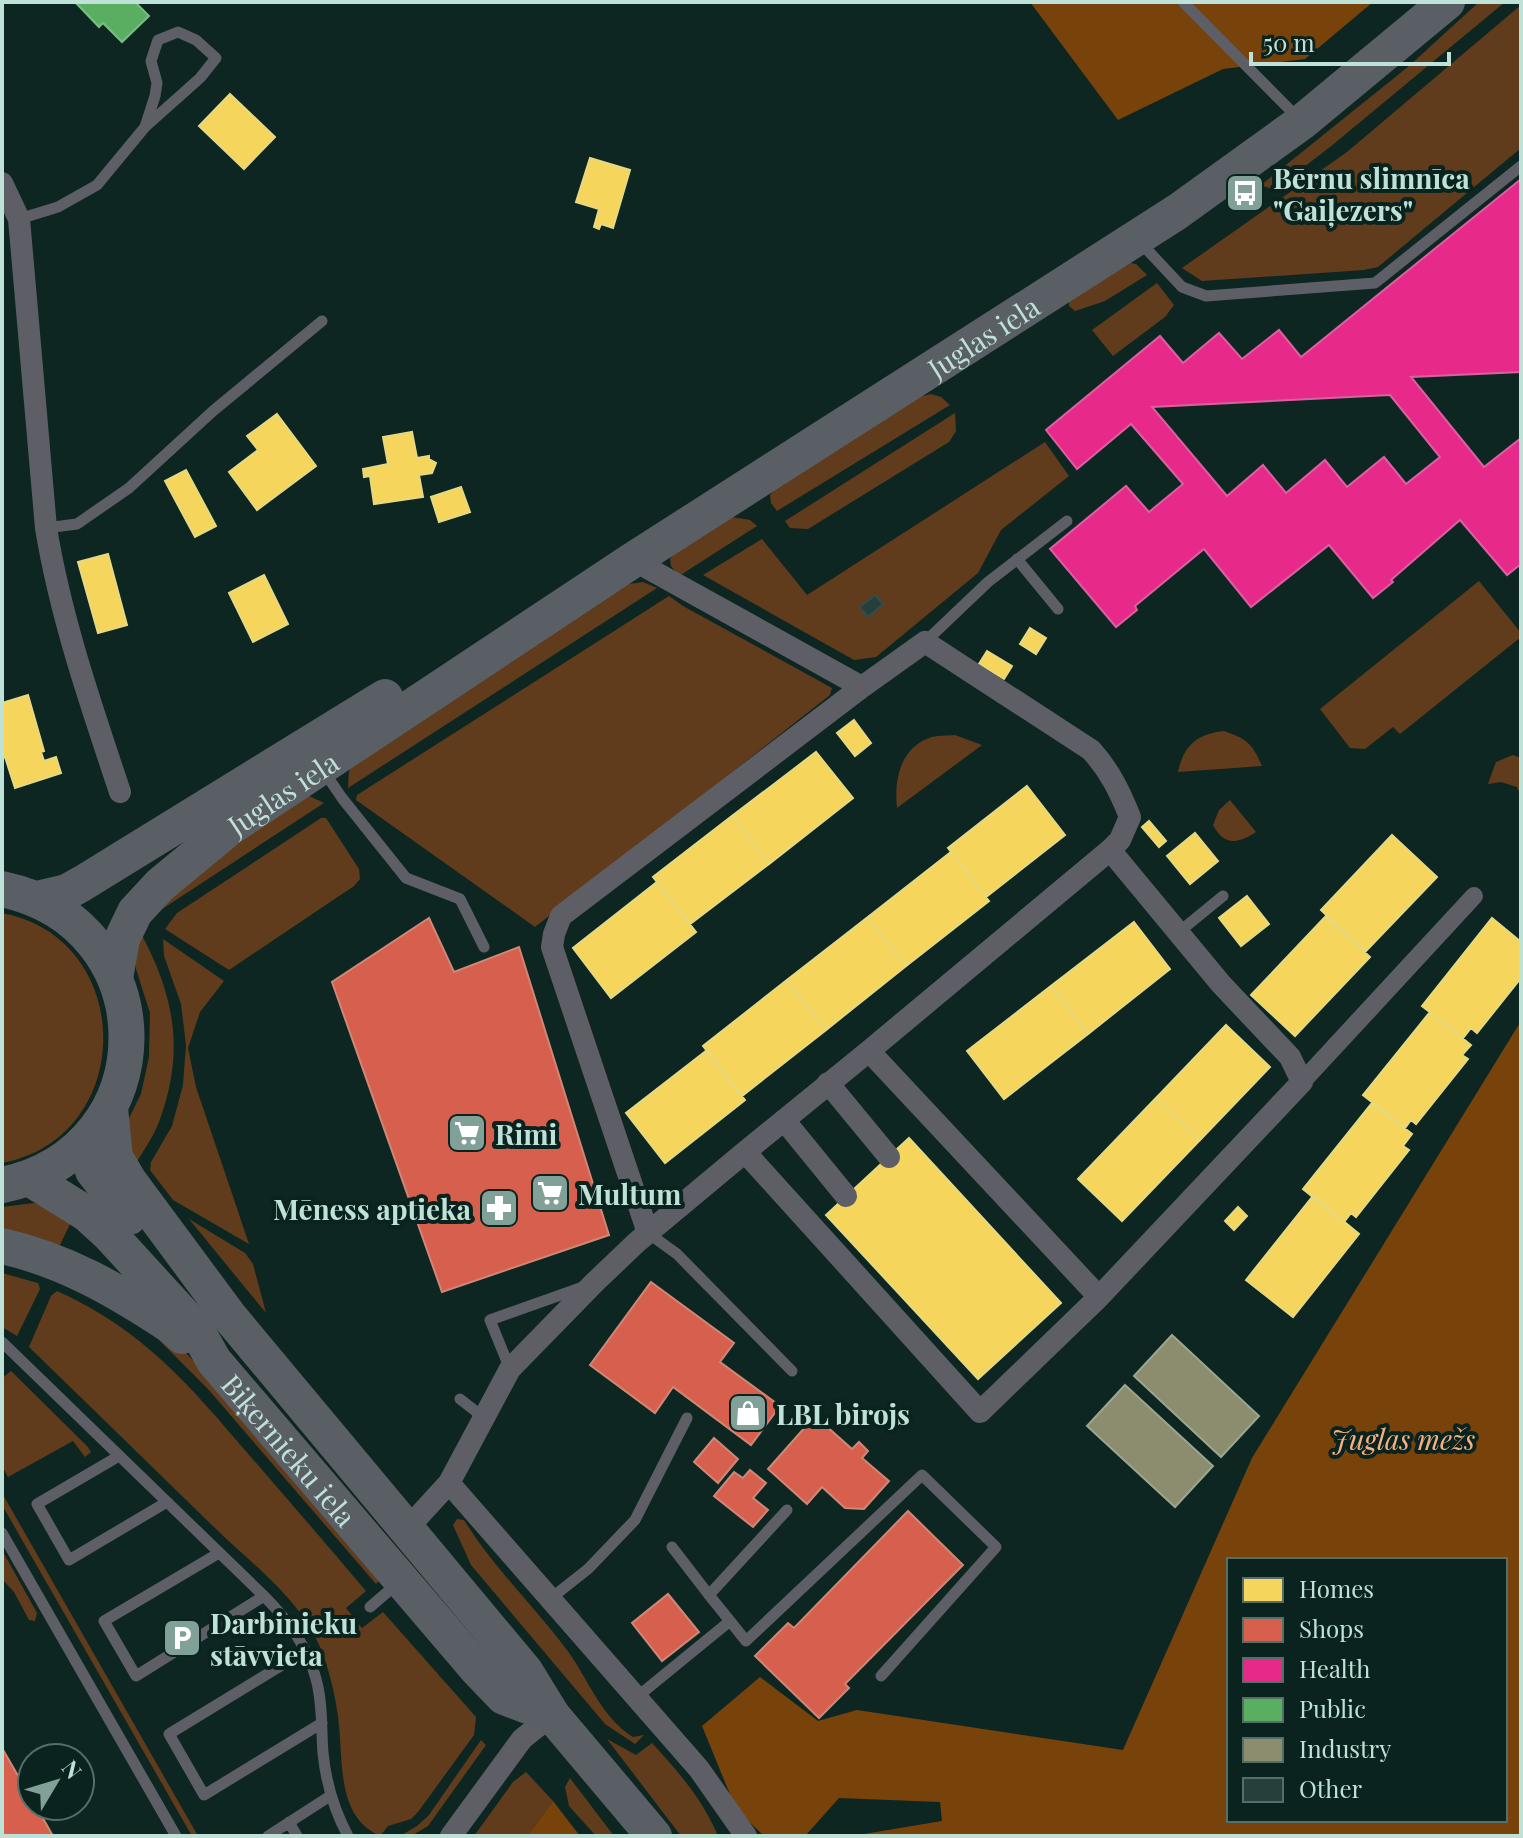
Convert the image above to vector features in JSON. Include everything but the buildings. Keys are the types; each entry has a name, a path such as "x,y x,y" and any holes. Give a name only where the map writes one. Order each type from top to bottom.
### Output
{"main road":[{"name":"Juglas iela","path":"115,978 122,939 135,912 160,885 229,828 633,560 1177,212 1302,122 1447,2"},
{"name":"Juglas iela","path":"51,908 67,892 386,697 425,675 500,647"},
{"path":"2,889 51,908 95,944 115,978 126,1017 127,1044 120,1083 110,1108 85,1142 53,1167 15,1182"},
{"name":"Biķernieku iela","path":"110,1108 115,1157 129,1181 229,1316 525,1671 552,1715 654,1836"},
{"name":"Biķernieku iela","path":"85,1142 93,1171 110,1196 173,1269 229,1316"},
{"name":"Biķernieku iela","path":"15,1182 87,1214 110,1235 196,1329 214,1361 504,1697 552,1715"},
{"path":"2,1246 58,1262 94,1278 171,1326 214,1361"},
{"path":"391,1567 406,1530"}],"street":[{"path":"2,183 19,219 46,528 73,651 120,792"},
{"path":"633,560 862,687"},
{"path":"406,1530 449,1483 510,1369 594,1283 648,1233 1120,840 1130,817 1106,766 1091,750 925,642 561,916 552,947 648,1233"},
{"path":"1110,850 1221,984 1290,1057 1302,1082"},
{"path":"745,1152 980,1412 1099,1297 1474,896"},
{"path":"869,1051 1099,1297"},
{"path":"828,1083 889,1157"},
{"path":"784,1120 846,1196"},
{"path":"449,1483 699,1769 746,1836"},
{"path":"451,1836 522,1739 552,1715"}],"lane":[{"path":"1183,2 1302,122"},
{"path":"19,219 58,207 97,185 145,127 200,78 216,58 196,40 178,32 158,40 151,61 157,83 145,127"},
{"path":"1136,237 1182,287 1206,296 1375,283 1521,166"},
{"path":"46,528 77,524 129,488 213,411 322,321"},
{"path":"925,642 988,582 1067,521"},
{"path":"1017,559 1058,609"},
{"path":"321,767 406,878 460,899 484,947"},
{"path":"1179,932 1223,896"},
{"path":"648,1233 677,1254 792,1371"},
{"path":"510,1369 490,1320 594,1283"},
{"path":"2,1342 264,1596 291,1626 316,1677 330,1796 348,1836"},
{"path":"460,1399 483,1417"},
{"path":"550,1599 588,1569 635,1520 687,1418"},
{"path":"119,1456 37,1504 69,1560 167,1502"},
{"path":"672,1547 746,1641 922,1475 996,1547 881,1676"},
{"path":"709,1595 787,1510"},
{"path":"2,1533 176,1836"},
{"path":"219,1553 104,1621 136,1676 264,1596"},
{"path":"370,1607 391,1567"},
{"path":"637,1697 730,1621"},
{"path":"305,1651 169,1734 204,1795 322,1723"},
{"path":"268,1836 330,1796"},
{"path":"289,1822 297,1836"}],"shaded area":[{"path":"1479,2 1505,2 1274,190 1261,185 1409,66"},
{"path":"1521,5 1521,148 1378,267 1202,281 1182,268 1347,152"},
{"path":"1125,262 1136,264 1147,275 1105,301 1075,311 1069,306 1069,300"},
{"path":"1157,283 1174,305 1165,317 1113,356 1092,330"},
{"path":"931,394 941,397 950,405 777,511 771,503 770,495 774,490 919,397"},
{"path":"955,413 956,431 949,442 808,529 790,528 785,521"},
{"path":"1045,442 1069,476 1001,530 978,573 876,657 854,660 703,575 762,539 807,595"},
{"path":"732,517 750,520 757,526 679,576 671,566 670,559 674,553"},
{"path":"1479,581 1521,637 1400,734 1393,727 1365,749 1350,748 1320,709"},
{"path":"643,582 657,588 348,788 349,771 357,759 629,584"},
{"path":"669,596 832,688 830,695 535,927 356,800 357,795"},
{"path":"1224,731 1248,743 1262,766 1178,772 1193,742"},
{"path":"955,735 982,745 897,808 898,776 911,750 932,737"},
{"path":"1513,755 1521,758 1521,797 1517,787 1501,782 1488,784 1496,762"},
{"path":"305,794 324,803 153,915 157,900"},
{"path":"1230,800 1256,832 1237,841 1222,837 1213,825 1219,810"},
{"path":"321,818 326,818 359,869 360,879 354,886 229,970 165,929 177,913"},
{"path":"2,913 46,930 78,959 97,996 103,1038 97,1080 78,1117 46,1146 2,1163"},
{"path":"138,928 168,999 174,1046 167,1096 159,1122 132,1170 126,1124 141,1094 149,1057 150,1013 136,969 134,946"},
{"path":"163,939 224,981 200,1012 188,1048 196,1087 249,1244 173,1200 150,1170 151,1162 172,1126 183,1085 186,1045 181,1004 164,956"},
{"path":"34,1203 58,1208 73,1218 59,1247 2,1231 2,1207"},
{"path":"189,1219 245,1253 253,1264 266,1313"},
{"path":"2,1273 38,1283 40,1289 17,1336 2,1327"},
{"path":"57,1291 115,1323 186,1383 366,1591 346,1608 362,1628 383,1612 476,1717 474,1735 411,1819 388,1826 380,1836 355,1815 344,1785 338,1717 329,1673 320,1647 301,1613 29,1347 51,1296"},
{"path":"157,1338 184,1351 208,1376 381,1579 376,1584 208,1389"},
{"path":"11,1371 91,1452 85,1457 73,1441 8,1477 2,1466 2,1378"},
{"path":"2,1493 198,1836 192,1836 2,1505"},
{"path":"457,1519 464,1520 567,1650 612,1719 633,1737 644,1735 635,1744 605,1724 471,1565 453,1525"},
{"path":"2,1550 37,1613 35,1621 29,1620 14,1592 2,1579"},
{"path":"607,1739 636,1755 652,1743 689,1786 718,1836 681,1836"},
{"path":"481,1740 486,1745 428,1826 411,1836 400,1836 429,1815"},
{"path":"526,1772 553,1801 527,1836 474,1836 513,1782"},
{"path":"570,1778 614,1836 596,1836 569,1806 565,1787"}],"green space":[{"path":"1030,2 1373,2 1305,59 1223,69 1118,120"},
{"name":"Juglas mežs","path":"1521,1021 1521,1836 852,1836 942,1821 940,1802 839,1798 806,1835 764,1836 736,1809 702,1726 760,1677 818,1721 857,1710 1123,1750 1252,1458"},
{"path":"553,1801 580,1836 527,1836"}],"place":[{"name":"Bērnu slimnīca \"Gaiļezers\"","path":"1245,193"},
{"name":"Rimi","path":"467,1133"},
{"name":"Multum","path":"550,1193"},
{"name":"Mēness aptieka","path":"499,1208"},
{"name":"LBL birojs","path":"748,1413"},
{"name":"Darbinieku stāvvieta","path":"182,1638"}]}
